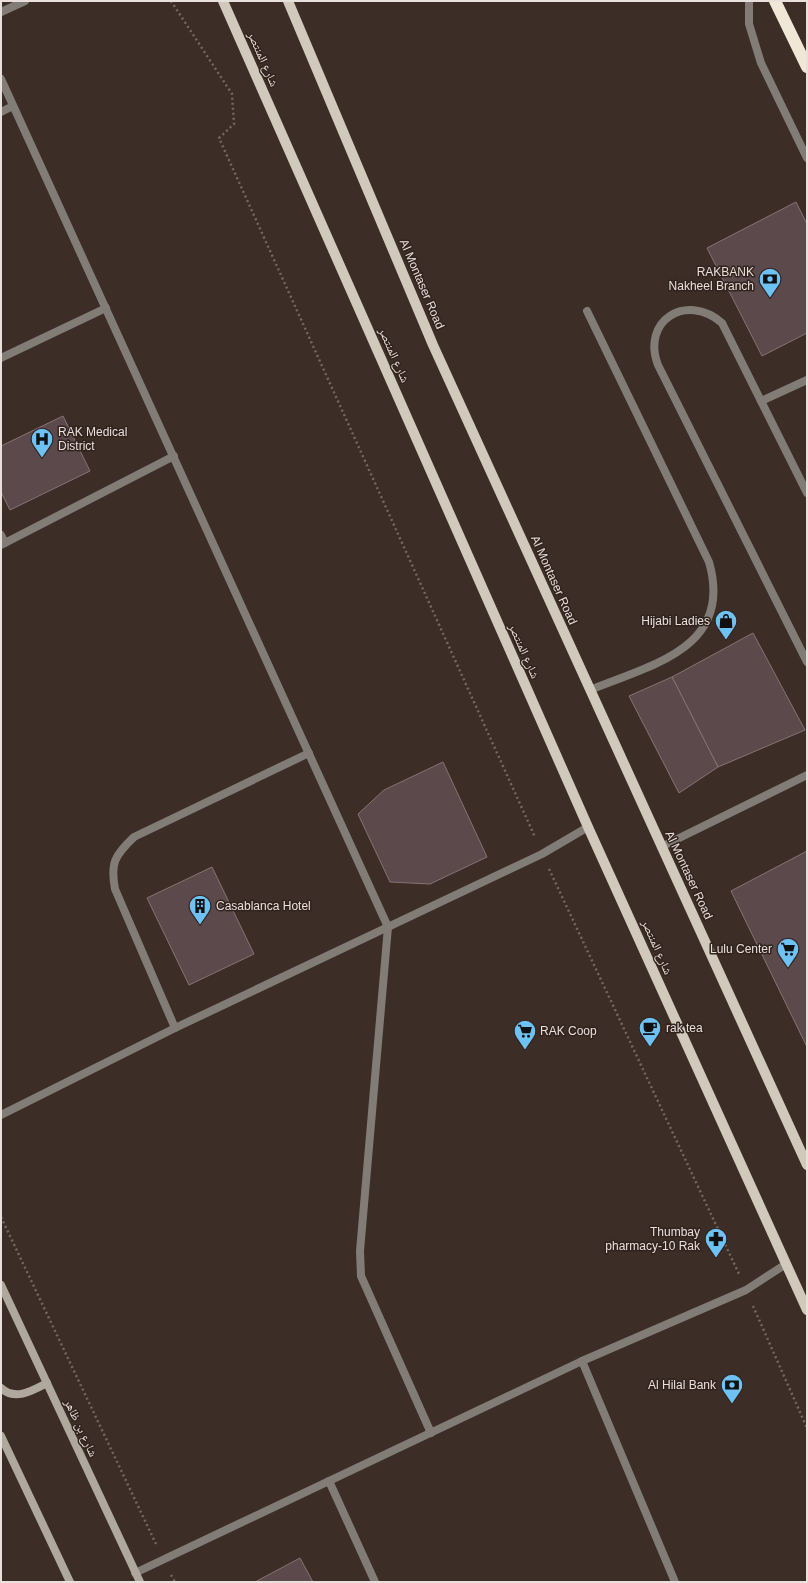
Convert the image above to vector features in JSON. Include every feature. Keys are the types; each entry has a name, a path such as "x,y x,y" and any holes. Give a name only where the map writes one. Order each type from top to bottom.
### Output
{"highway":[{"path":"775,1 807,67"}],"main road":[{"name":"شارع المنتصر","path":"223,1 588,828 807,1310"},
{"name":"Al Montaser Road","path":"288,1 434,345 661,847 807,1162"}],"street":[{"path":"1,12 25,1"},
{"path":"749,1 749,24 759,58 807,158"},
{"path":"1,79 388,927 360,1251 361,1276 432,1433"},
{"path":"1,112 13,106"},
{"path":"1,358 106,308"},
{"path":"807,493 722,323 714,316 700,310 685,310 666,318 660,326 654,346 658,365 807,662"},
{"path":"587,311 709,562 714,577 712,609 705,625 684,649 670,657 590,690"},
{"path":"761,401 807,380"},
{"path":"1,535 3,544 174,456"},
{"path":"175,1028 115,889 112,873 115,860 123,848 134,837 309,753"},
{"path":"661,847 807,775"},
{"path":"1,1115 175,1028 542,854 588,828"},
{"path":"135,1573 163,1558 432,1433 582,1361 746,1290 786,1264"},
{"name":"شارع بن ظاهر","path":"1,1285 140,1582"},
{"path":"582,1361 675,1582"},
{"path":"1,1388 14,1395 31,1392 47,1383"},
{"path":"1,1436 70,1582"},
{"path":"329,1481 375,1582"}],"path":[{"path":"172,1 232,94 234,124 219,138 459,672 542,854 746,1290 807,1428"},
{"path":"1,1217 175,1582"}],"building":[{"name":"RAKBANK Nakheel Branch","path":"796,202 807,224 807,333 762,356 707,248"},
{"name":"RAK Medical District","path":"63,416 90,471 10,510 1,492 1,446"},
{"path":"753,633 805,730 718,767 672,677"},
{"path":"672,677 718,767 679,793 629,696"},
{"path":"443,762 487,857 430,884 390,882 358,814 384,790"},
{"name":"Lulu Center","path":"807,851 807,1047 731,891"},
{"name":"Casablanca Hotel","path":"212,867 254,954 189,985 147,898"},
{"path":"300,1558 313,1582 255,1582"}],"place":[{"name":"RAKBANK Nakheel Branch","path":"770,298"},
{"name":"RAK Medical District","path":"42,458"},
{"name":"Hijabi Ladies","path":"726,640"},
{"name":"Casablanca Hotel","path":"200,926"},
{"name":"Lulu Center","path":"788,968"},
{"name":"rak tea","path":"650,1048"},
{"name":"RAK Coop","path":"525,1050"},
{"name":"Thumbay pharmacy-10 Rak","path":"716,1258"},
{"name":"Al Hilal Bank","path":"732,1404"}]}
